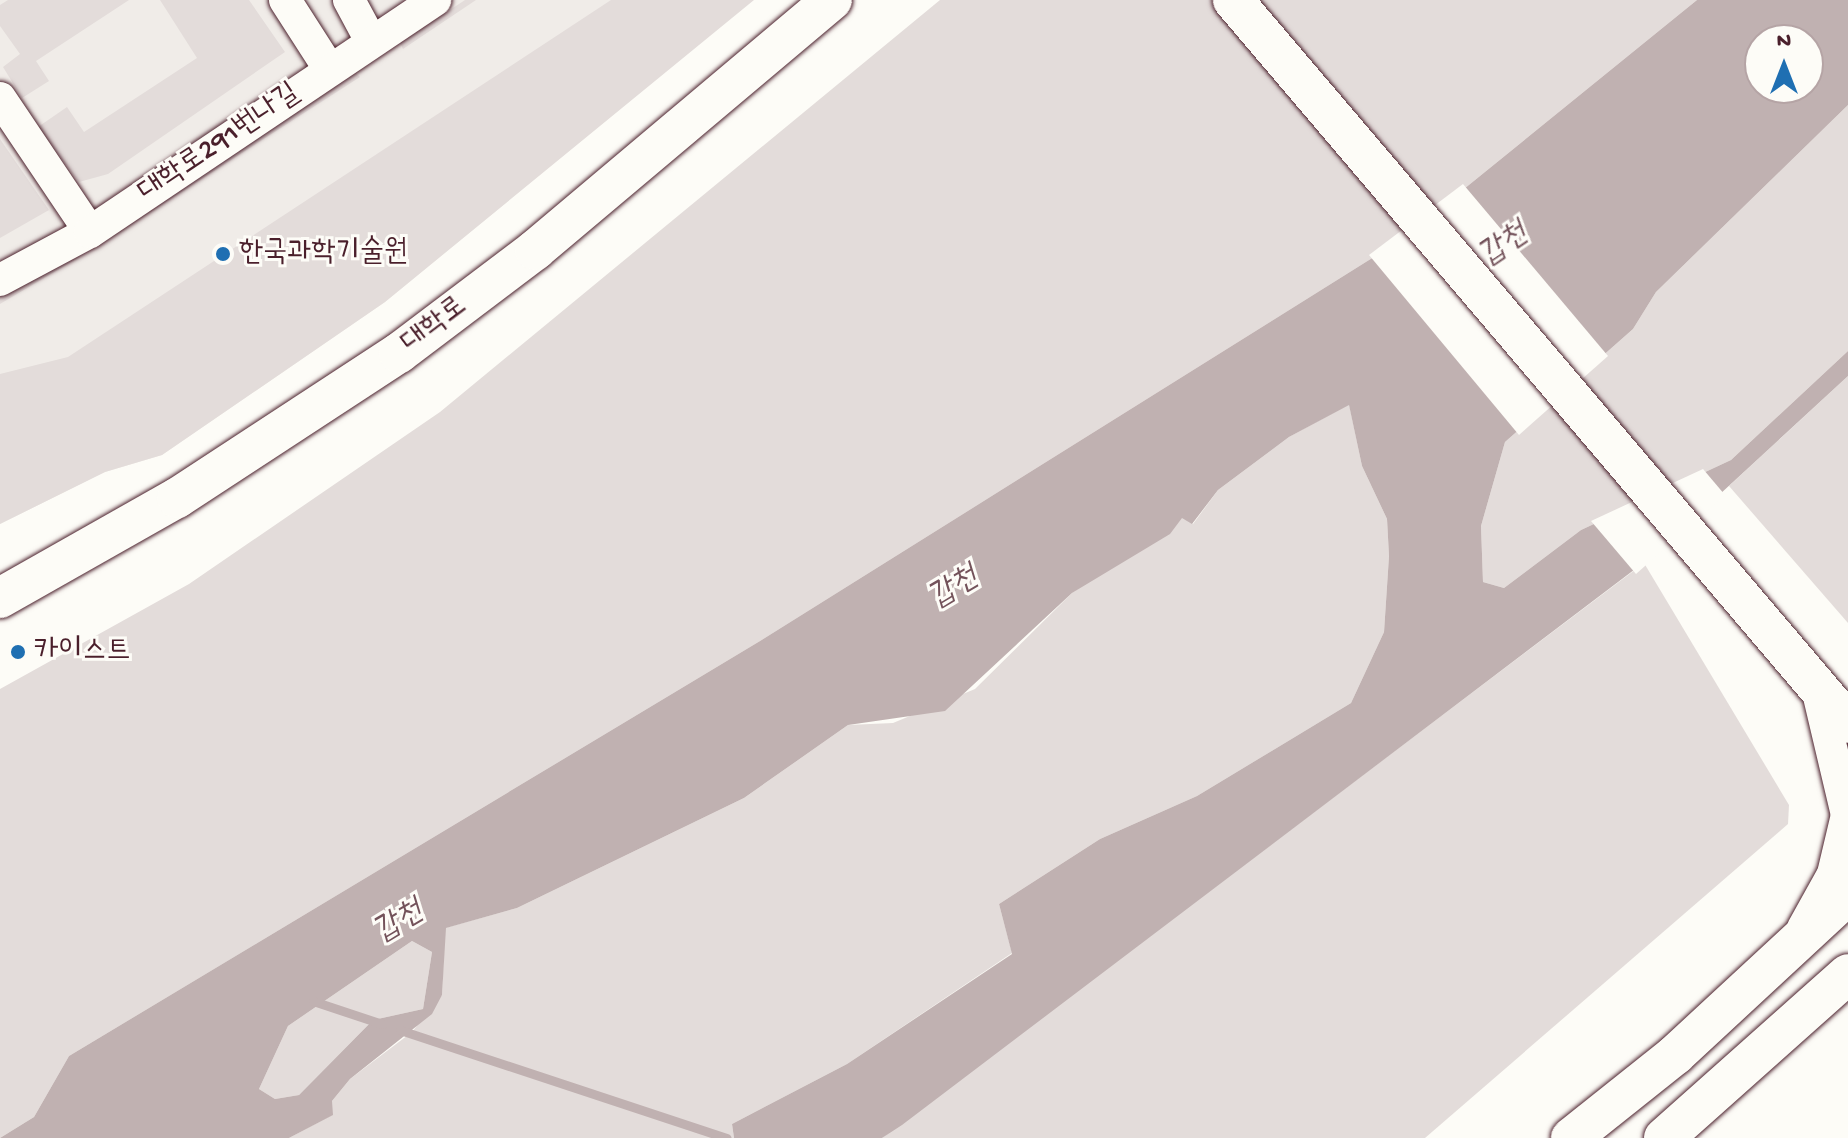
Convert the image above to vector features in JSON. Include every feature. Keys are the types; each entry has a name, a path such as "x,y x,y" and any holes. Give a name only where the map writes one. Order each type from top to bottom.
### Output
{"main road":[{"name":"대학로","path":"0,598 177,498 399,353 535,250 832,0"},
{"path":"1233,0 1833,698 1848,723"},
{"path":"1571,1138 1793,949 1848,895"},
{"path":"1664,1138 1848,974"}],"street":[{"path":"285,0 330,70"},
{"path":"349,0 371,41"},
{"name":"대학로291번나길","path":"0,280 90,232 435,0"},
{"path":"0,98 90,232"},
{"path":"1793,949 1833,874 1847,815 1833,698"}],"shaded area":[{"name":"한국과학기술원","path":"0,0 753,0 385,302 162,455 105,472 0,524"},
{"path":"8,0 129,0 36,61 49,81 22,98 3,67 20,54 0,26 0,5"},
{"path":"160,0 249,0 285,52 108,174 79,182 38,127 67,107 84,132 197,58"},
{"path":"465,0 476,0 403,49 400,43"},
{"path":"611,0 754,0 385,302 162,455 105,472 0,524 0,374 68,357"},
{"path":"940,0 1697,0 1401,240 760,641 69,1056 34,1117 0,1138 0,689 189,584 440,412"},
{"path":"354,71 360,77 115,235 113,229"},
{"path":"1848,105 1848,351 1731,460 1581,530 1504,588 1483,582 1481,526 1505,442 1633,329 1656,292"},
{"path":"0,139 49,210 0,238"},
{"path":"75,253 80,257 0,304 0,297"},
{"path":"1848,376 1848,623 1729,486"},
{"path":"1349,404 1362,466 1387,519 1389,556 1384,632 1351,703 1197,796 1100,839 999,904 1012,953 847,1064 732,1124 734,1138 289,1138 332,1115 332,1101 350,1079 412,1032 442,995 445,928 517,908 744,798 848,725 893,723 975,689 1072,593 1182,517 1193,524 1218,490 1289,437"},
{"path":"1644,563 1789,805 1788,824 1425,1138 882,1138"},
{"path":"412,941 432,952 423,1009 373,1020 299,1095 275,1099 259,1089 288,1026"}],"water":[{"name":"갑천","path":"1697,0 1848,0 1848,105 1656,292 1633,329 1505,442 1481,526 1483,582 1504,588 1581,530 1731,460 1848,351 1848,376 1655,554 882,1138 734,1138 732,1124 847,1064 1012,954 999,904 1100,839 1197,796 1351,703 1384,632 1389,556 1387,519 1362,466 1349,405 1289,437 1218,490 1192,524 1182,518 1170,534 1072,593 945,711 848,725 744,798 517,908 446,928 442,995 432,1014 350,1079 332,1101 333,1115 289,1138 0,1138 34,1117 69,1056 760,641 1401,240","holes":["412,941 432,952 423,1009 373,1020 299,1095 275,1099 259,1089 288,1026"]}],"pier":[{"path":"1463,184 1608,356 1519,435 1369,255"},
{"path":"1703,469 1725,495 1636,574 1591,521"}],"waterway":[{"path":"313,1001 382,1024"},
{"path":"400,1030 727,1138"}],"place":[{"name":"한국과학기술원","path":"223,254"},
{"name":"카이스트","path":"18,652"}]}
